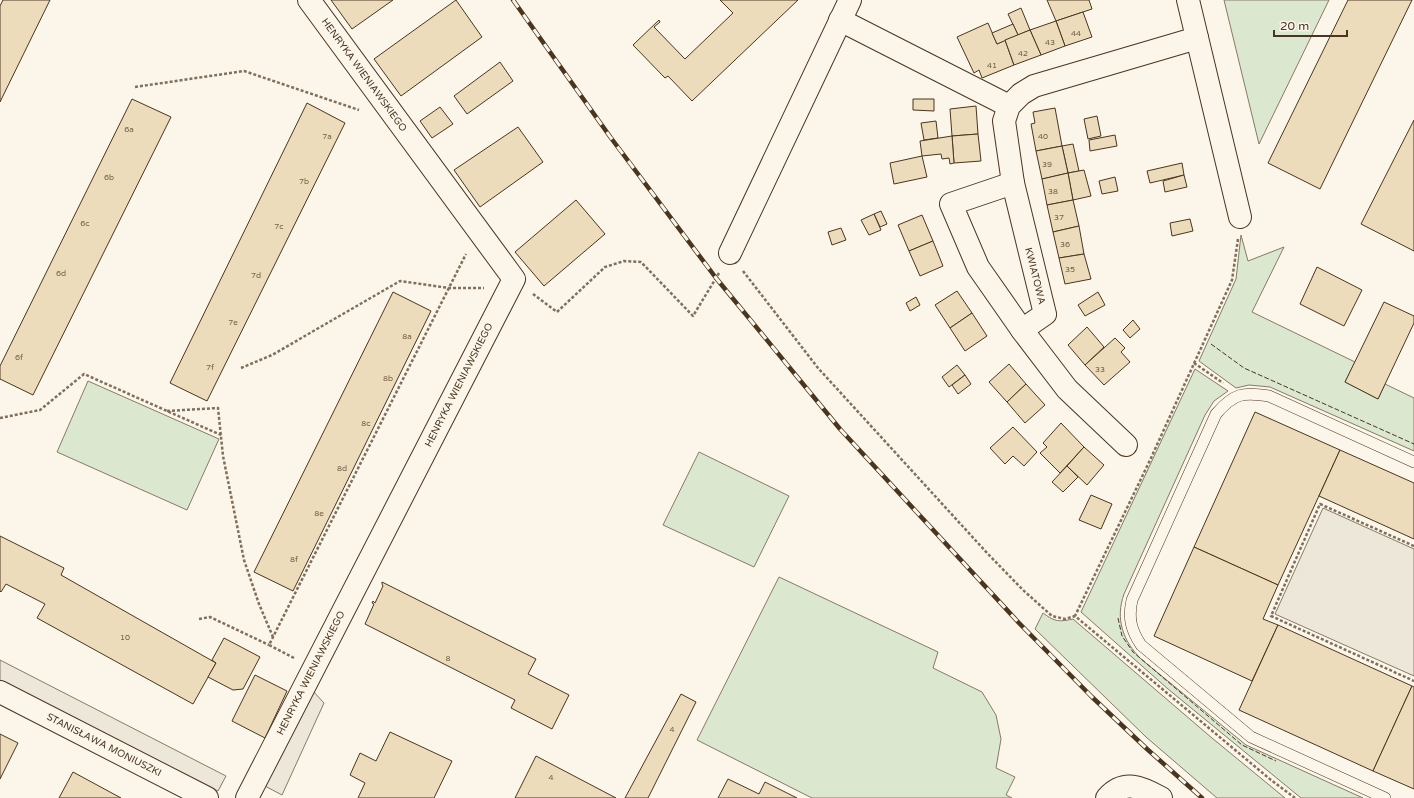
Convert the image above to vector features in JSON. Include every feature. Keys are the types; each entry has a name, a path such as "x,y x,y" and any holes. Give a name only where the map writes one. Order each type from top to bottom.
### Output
{"street":[{"name":"HENRYKA WIENIAWSKIEGO","path":"246,798 511,284 478,231 309,0"},
{"path":"730,253 850,0"},
{"path":"1188,0 1240,217"},
{"path":"840,20 1009,106 1021,94 1034,86 1197,38"},
{"name":"KWIATOWA","path":"1009,106 1004,121 1013,183 1045,314 1022,330"},
{"path":"1013,183 951,204 978,267 1022,330 1067,389 1126,445"},
{"name":"STANISŁAWA MONIUSZKI","path":"0,692 207,798"},
{"path":"1106,798 1114,790 1128,786 1145,790 1161,798"}],"lane":[{"path":"1385,798 1251,737 1141,645 1135,636 1129,613 1132,600 1216,414 1224,404 1240,394 1269,396 1414,462"}],"path":[{"path":"135,87 244,71 363,111"},
{"path":"269,645 478,231"},
{"path":"241,368 272,355 400,281 449,288 511,284 557,312 605,267 624,261 641,262 693,316 730,253 818,368 988,554 1023,590 1052,616 1064,619 1075,616"},
{"path":"1194,363 1240,394"},
{"path":"0,418 40,410 84,374 221,435"},
{"path":"167,411 218,408 223,456 244,560 259,604 273,638"},
{"path":"1414,546 1320,504 1270,616 1414,681"},
{"path":"199,618 210,617 314,668"}],"green space":[{"path":"1224,0 1329,0 1259,144"},
{"path":"1241,235 1248,261 1284,247 1252,312 1355,362 1345,382 1378,399 1385,384 1414,398 1414,451 1270,387 1249,385 1236,388 1199,361 1236,279"},
{"path":"1195,369 1228,391 1214,401 1205,415 1124,594 1120,612 1122,629 1125,637 1129,645 1141,659 1246,745 1363,798 1301,798 1168,689 1081,612"},
{"path":"88,381 219,439 187,510 57,452"},
{"path":"699,452 789,496 754,567 663,525"},
{"path":"779,577 938,652 933,668 982,692 996,715 1001,739 996,768 1015,777 1006,795 1012,798 812,798 697,740"},
{"path":"1043,613 1057,620 1064,621 1073,619 1212,738 1285,798 1217,798 1146,737 1035,629"}],"shaded area":[{"path":"1323,508 1414,549 1414,676 1275,614"},
{"path":"0,660 226,776 218,791 0,680"},
{"path":"311,689 324,703 282,795 263,785"}],"building":[{"path":"3,0 50,0 0,102 0,6"},
{"path":"331,0 393,0 352,29"},
{"path":"456,0 482,37 401,96 374,59"},
{"path":"720,0 798,0 692,101 668,76 665,78 633,45 659,20 660,22 654,27 685,59 733,13"},
{"path":"1047,0 1089,0 1092,9 1056,21"},
{"path":"1348,0 1412,0 1320,189 1268,163"},
{"path":"1021,8 1030,30 1018,35 1008,14"},
{"path":"1083,12 1092,37 1065,46 1056,21"},
{"path":"1056,21 1065,46 1041,55 1030,30"},
{"path":"988,23 997,44 1005,40 1014,65 982,78 979,70 974,73 957,37"},
{"path":"1013,24 1018,35 997,44 992,33"},
{"path":"1030,30 1041,55 1014,65 1005,40"},
{"path":"500,62 513,81 467,114 454,96"},
{"path":"132,99 171,117 33,395 0,379 0,366"},
{"path":"913,99 934,99 934,111 913,110"},
{"path":"307,103 345,123 207,401 170,383"},
{"path":"976,106 978,134 952,136 950,109"},
{"path":"440,107 453,124 432,138 420,121"},
{"path":"1055,108 1062,146 1036,151 1031,124 1035,123 1033,112"},
{"path":"1097,116 1101,136 1088,139 1084,119"},
{"path":"1414,120 1414,251 1361,224"},
{"path":"936,121 938,138 924,140 921,123"},
{"path":"518,127 543,162 480,207 454,170"},
{"path":"978,134 981,161 954,163 952,136"},
{"path":"1115,135 1117,146 1090,151 1089,140"},
{"path":"952,136 954,163 950,164 949,158 942,159 941,154 922,156 920,141"},
{"path":"1073,144 1079,171 1068,173 1062,146"},
{"path":"1062,146 1068,173 1042,179 1036,151"},
{"path":"922,156 927,177 894,184 890,163"},
{"path":"1182,163 1184,175 1150,183 1147,171"},
{"path":"1084,170 1091,196 1073,200 1068,173"},
{"path":"1068,173 1073,200 1047,205 1042,179"},
{"path":"1184,175 1187,187 1165,192 1163,181"},
{"path":"1115,177 1118,191 1102,194 1099,181"},
{"path":"576,200 605,234 544,286 515,252"},
{"path":"1073,200 1079,226 1053,232 1047,205"},
{"path":"881,211 887,224 880,227 874,214"},
{"path":"874,214 881,230 869,235 861,220"},
{"path":"922,215 933,241 909,251 898,225"},
{"path":"1190,219 1193,231 1172,236 1170,223"},
{"path":"1079,226 1084,254 1059,258 1053,232"},
{"path":"841,228 846,240 832,245 828,232"},
{"path":"933,241 943,266 920,276 909,251"},
{"path":"1084,254 1091,279 1065,284 1059,258"},
{"path":"1317,267 1362,290 1344,326 1300,304"},
{"path":"957,291 972,313 950,328 935,305"},
{"path":"393,292 431,311 293,591 254,572"},
{"path":"1098,292 1105,305 1085,316 1078,305"},
{"path":"916,297 920,305 910,311 906,303"},
{"path":"1384,302 1414,316 1414,323 1378,399 1345,382"},
{"path":"972,313 987,336 965,351 950,328"},
{"path":"1133,320 1140,329 1130,338 1123,330"},
{"path":"1087,327 1104,347 1085,365 1068,345"},
{"path":"1115,338 1125,348 1121,352 1130,362 1104,385 1085,365"},
{"path":"1009,364 1026,384 1007,402 989,382"},
{"path":"957,365 965,375 949,387 942,377"},
{"path":"965,375 971,384 958,394 952,385"},
{"path":"1026,384 1045,405 1025,423 1007,402"},
{"path":"1255,412 1340,450 1278,585 1194,547"},
{"path":"1061,423 1084,447 1060,473 1040,453 1047,447 1043,443"},
{"path":"1013,427 1037,452 1024,466 1013,456 1005,464 990,448"},
{"path":"1084,447 1104,465 1087,485 1067,466"},
{"path":"1340,450 1414,483 1414,539 1319,496"},
{"path":"1067,466 1078,477 1063,492 1052,482"},
{"path":"1091,495 1112,504 1101,529 1079,520"},
{"path":"0,536 64,568 61,575 216,663 193,704 37,618 45,604 6,584 1,592"},
{"path":"1194,547 1278,585 1263,619 1278,625 1252,681 1154,636"},
{"path":"382,582 536,659 528,674 569,695 552,729 511,708 515,700 365,624 374,604 372,603 373,601 375,603 383,586"},
{"path":"1278,625 1412,686 1373,771 1239,710"},
{"path":"224,638 260,657 243,689 233,690 208,677 216,663 212,660"},
{"path":"255,675 287,691 265,738 232,721"},
{"path":"1412,686 1414,687 1414,789 1373,771"},
{"path":"681,694 696,702 648,798 625,798"},
{"path":"390,732 452,761 434,798 358,798 365,783 350,775 360,753 376,761"},
{"path":"0,734 18,743 0,779"},
{"path":"536,756 616,798 515,798"},
{"path":"73,772 121,798 59,798"},
{"path":"728,779 759,794 765,782 797,798 718,798"}],"railway":[{"path":"513,0 611,138 716,278 840,429 1019,623 1092,697 1202,798"}],"fence":[{"path":"1211,344 1244,368 1414,444"},
{"path":"1118,618 1122,636 1133,652 1242,745 1276,761"}]}
